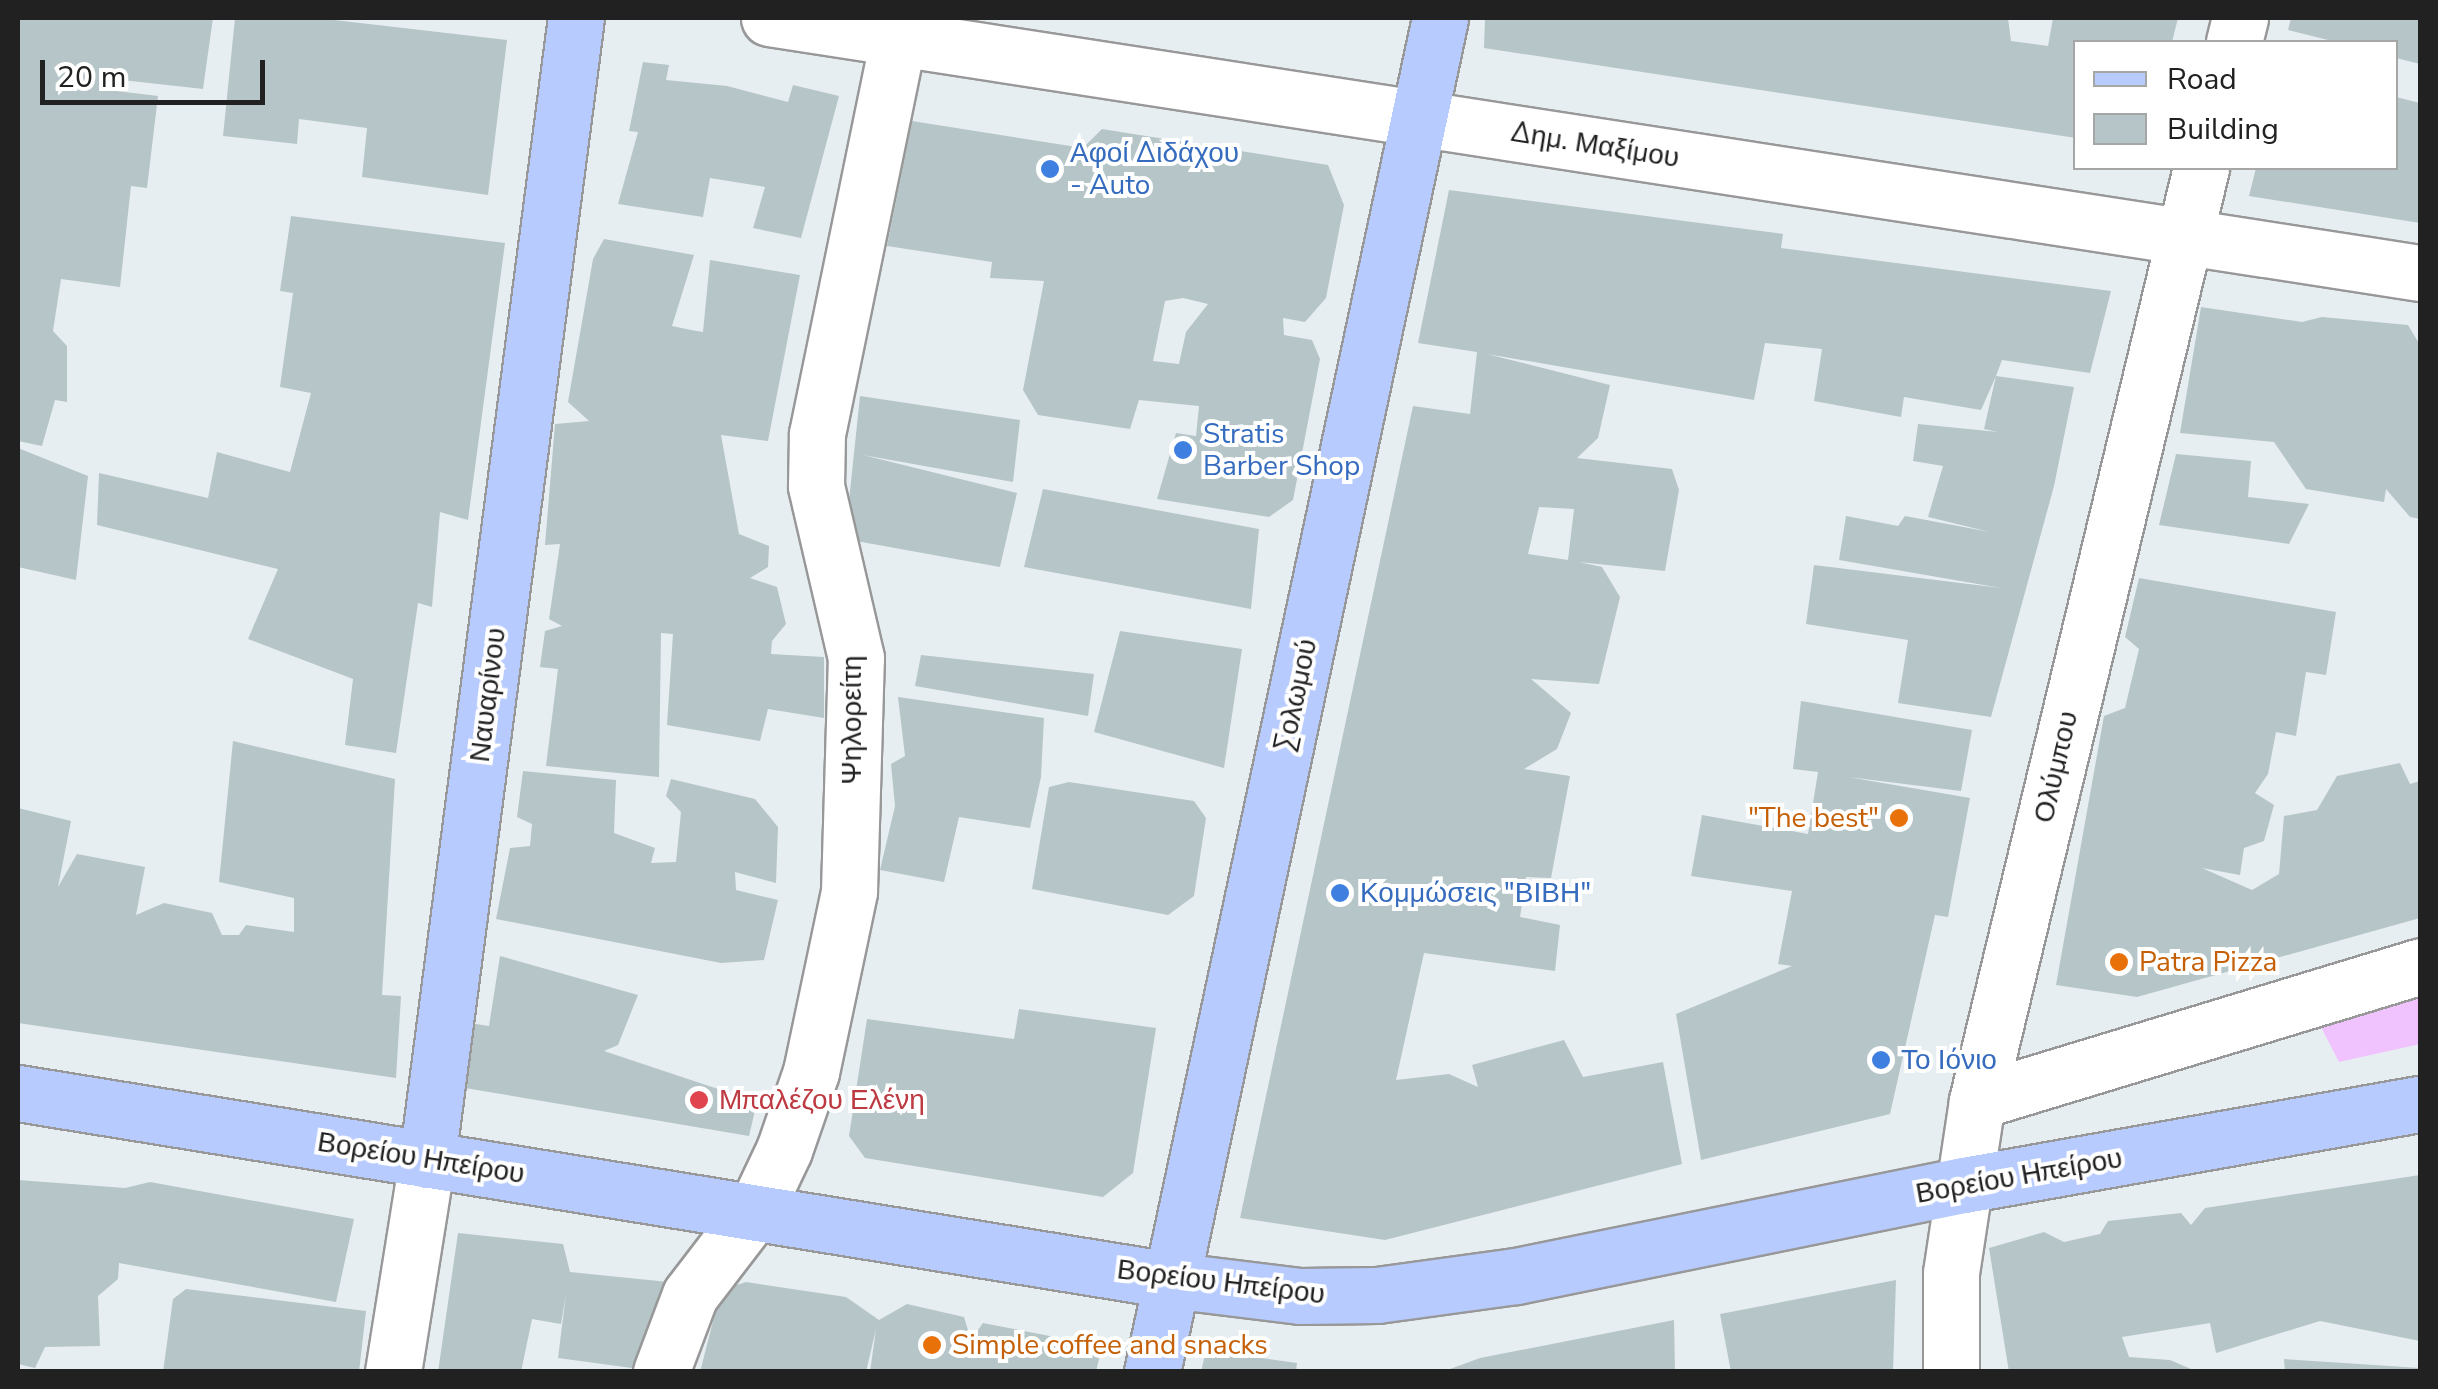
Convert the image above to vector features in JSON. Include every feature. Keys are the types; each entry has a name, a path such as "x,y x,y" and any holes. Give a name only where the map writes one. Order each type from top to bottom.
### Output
{"main road":[{"name":"Ναυαρίνου","path":"427,1160 576,18"},
{"name":"Σολωμού","path":"1152,1372 1440,18"},
{"name":"Βορείου Ηπείρου","path":"18,1093 756,1209 1170,1280 1300,1296 1414,1291 1964,1185 2420,1104"}],"street":[{"name":"Δημ. Μαξίμου","path":"768,18 2420,273"},
{"name":"Ψηλορείτη","path":"662,1372 690,1295 756,1209 812,1072 848,892 856,658 816,486 817,434 898,38"},
{"name":"Ολύμπου","path":"1952,1372 1951,1272 1977,1101 2200,170"},
{"path":"1977,1101 2420,966"},
{"name":"Ναυαρίνου","path":"394,1372 427,1160"}],"shaded area":[{"path":"2420,996 2420,1044 2339,1062 2321,1027"}],"building":[{"path":"18,18 213,18 203,89 104,78 108,90 158,96 147,188 131,186 120,287 61,279 53,331 67,346 67,402 55,400 42,446 18,441"},
{"path":"235,18 317,18 507,40 488,195 362,177 367,128 299,119 297,144 223,136"},
{"path":"1485,18 2008,18 2011,41 2048,46 2053,18 2178,18 2172,40 2073,40 2073,138 1484,48"},
{"path":"2291,18 2420,18 2420,64 2398,58 2398,40 2328,40 2288,30"},
{"path":"643,62 669,65 666,80 727,86 788,102 793,85 839,96 801,238 753,228 765,187 710,178 703,217 618,204 638,132 629,131"},
{"path":"2398,98 2420,103 2420,223 2249,196 2256,170 2398,170"},
{"path":"912,121 1083,148 1102,129 1328,165 1344,205 1326,298 1305,322 1283,318 1284,335 1312,340 1320,359 1293,500 1269,517 1157,499 1176,433 1196,436 1199,406 1139,400 1130,429 1038,415 1023,390 1044,281 990,278 992,262 887,246","holes":["1183,298 1208,304 1186,332 1179,364 1153,361 1165,301"]},
{"path":"1449,190 1783,234 1781,248 2111,291 2090,373 2002,360 1981,410 1904,397 1901,417 1814,401 1822,349 1765,343 1754,400 1487,354 1610,385 1598,438 1577,458 1672,469 1679,490 1665,571 1579,562 1602,567 1620,597 1599,684 1531,679 1571,713 1557,749 1524,769 1570,776 1551,878 1526,877 1520,917 1560,925 1555,971 1424,953 1396,1080 1449,1074 1478,1087 1472,1065 1564,1040 1583,1077 1663,1062 1682,1164 1385,1240 1240,1218 1413,406 1470,414 1477,352 1418,343","holes":["1539,507 1574,509 1568,560 1528,554"]},
{"path":"291,216 505,243 468,520 440,512 432,607 418,603 396,753 345,745 353,679 248,639 278,569 97,525 99,473 208,498 217,452 290,472 311,393 280,387 293,293 280,291"},
{"path":"604,239 694,255 672,326 691,330 703,332 710,260 800,275 768,441 721,435 739,534 769,546 768,567 750,578 777,587 786,624 772,641 771,654 824,657 824,718 768,709 760,741 667,725 673,634 661,633 659,777 546,766 558,669 540,667 545,631 562,626 549,619 560,544 545,545 555,424 589,421 568,402 593,259"},
{"path":"2201,307 2302,322 2322,317 2408,325 2420,345 2420,519 2410,517 2386,489 2384,502 2306,489 2274,442 2180,433"},
{"path":"1996,376 2074,387 2054,486 1991,717 1898,703 1908,640 1806,624 1814,565 2001,588 1839,560 1846,516 1898,526 1905,516 1990,532 1928,517 1943,466 1913,461 1918,424 1998,432 1984,429"},
{"path":"860,396 1020,420 1013,482 863,455 1017,493 1000,567 845,539"},
{"path":"18,448 88,476 76,580 18,567"},
{"path":"2176,454 2251,461 2248,497 2309,504 2289,544 2159,525"},
{"path":"1043,489 1259,529 1251,609 1024,567"},
{"path":"2139,578 2336,612 2326,675 2306,672 2296,736 2276,732 2268,774 2255,793 2274,805 2264,841 2244,848 2240,875 2202,868 2252,890 2279,874 2284,816 2317,810 2337,776 2400,763 2410,784 2420,781 2420,918 2137,997 2056,985 2104,716 2125,708 2139,649 2125,637"},
{"path":"1120,631 1242,649 1224,768 1094,732"},
{"path":"921,655 1094,674 1088,716 915,686"},
{"path":"898,697 1044,718 1041,777 1030,828 959,817 944,882 880,870 895,806 891,764 905,756"},
{"path":"1801,701 1972,730 1961,791 1848,777 1970,798 1948,917 1935,915 1890,1114 1701,1160 1676,1014 1792,966 1778,964 1792,891 1691,876 1702,815 1808,834 1818,772 1793,769"},
{"path":"233,741 395,779 382,995 401,996 396,1078 18,1023 18,808 71,821 58,887 77,854 145,867 136,915 164,903 212,913 222,935 239,935 246,925 294,932 294,898 219,882"},
{"path":"523,771 616,780 614,833 655,848 651,863 676,862 681,812 666,796 671,779 755,799 778,827 776,883 735,872 736,890 778,900 764,960 721,963 496,919 510,848 530,846 532,824 517,817"},
{"path":"1069,782 1194,801 1206,818 1194,896 1168,915 1032,889 1049,787"},
{"path":"500,956 638,995 618,1045 604,1051 757,1102 749,1136 459,1087 470,1023 489,1026"},
{"path":"1019,1009 1156,1028 1133,1173 1103,1197 865,1158 849,1136 867,1019 1014,1039"},
{"path":"2420,1175 2420,1341 2320,1321 2216,1353 2210,1323 2122,1337 2129,1357 2170,1360 2198,1372 2009,1372 1989,1248 2044,1232 2064,1242 2100,1234 2108,1221 2181,1213 2191,1225 2205,1208"},
{"path":"18,1180 125,1188 150,1182 354,1219 336,1302 119,1263 118,1279 98,1296 100,1346 45,1347 35,1368 18,1364"},
{"path":"458,1233 563,1244 570,1272 678,1283 654,1371 558,1358 566,1294 561,1324 532,1319 521,1372 438,1372"},
{"path":"1896,1280 1893,1372 1731,1372 1720,1314"},
{"path":"746,1282 846,1297 879,1320 907,1304 964,1317 971,1340 983,1323 1102,1346 1096,1372 870,1372 876,1329 866,1372 700,1372 721,1290"},
{"path":"186,1289 366,1311 359,1372 163,1372 173,1299"},
{"path":"1674,1320 1675,1372 1442,1372 1480,1358"},
{"path":"1206,1350 1297,1363 1296,1372 1201,1372"},
{"path":"2284,1359 2420,1368 2420,1372 2285,1372"}],"place":[{"name":"Αφοί Διδάχου - Auto","path":"1050,169"},
{"name":"Stratis Barber Shop","path":"1183,450"},
{"name":"\"The best\"","path":"1899,818"},
{"name":"Κομμώσεις \"ΒΙΒΗ\"","path":"1340,893"},
{"name":"Patra Pizza","path":"2119,962"},
{"name":"Το Ιόνιο","path":"1881,1060"},
{"name":"Μπαλέζου Ελένη","path":"699,1100"},
{"name":"Simple coffee and snacks","path":"932,1345"}]}
